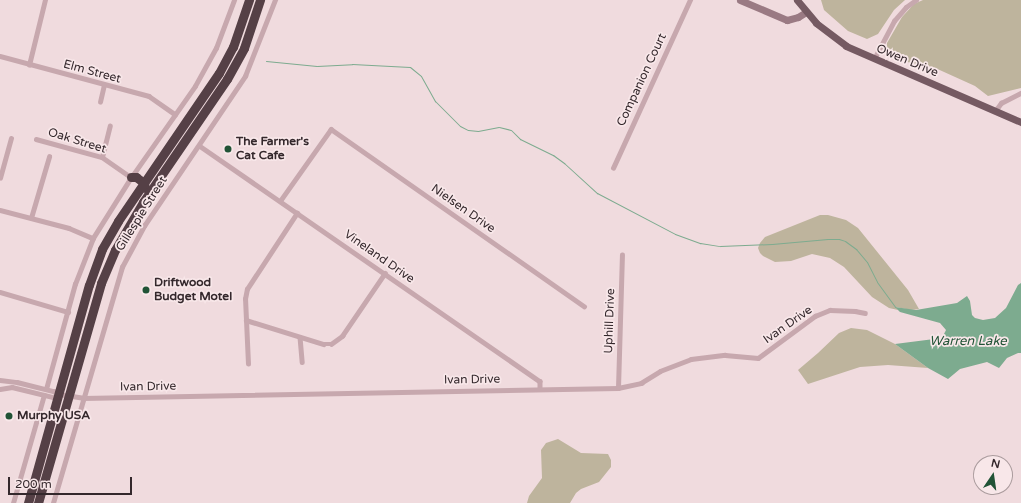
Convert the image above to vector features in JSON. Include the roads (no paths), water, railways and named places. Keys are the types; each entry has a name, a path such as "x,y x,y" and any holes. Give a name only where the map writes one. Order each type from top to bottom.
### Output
{"highway":[{"path":"28,503 95,267 110,236 219,73 233,47 249,0"},
{"path":"38,503 100,289 115,250 127,226 231,73 244,48 260,0"},
{"path":"100,289 98,282 108,252 146,187 142,186 136,177 132,177"}],"main road":[{"name":"Owen Drive","path":"797,0 806,12 836,39 874,59 1021,122"}],"street":[{"path":"29,65 45,0"},
{"path":"46,389 75,284 93,238 132,177 195,86 216,48 234,0"},
{"name":"Gillespie Street","path":"53,503 122,267 144,226 200,146 245,76 275,0"},
{"name":"Companion Court","path":"613,168 690,0"},
{"path":"740,0 787,20 798,17 806,12"},
{"path":"874,59 894,21 906,7 916,0"},
{"name":"Elm Street","path":"0,56 149,96 175,114"},
{"path":"100,102 104,85"},
{"path":"995,111 1001,103 1021,93"},
{"path":"102,157 110,126"},
{"name":"Nielsen Drive","path":"280,201 331,129 584,306"},
{"path":"0,178 11,138"},
{"name":"Oak Street","path":"36,139 102,157 132,177"},
{"name":"Vineland Drive","path":"200,146 540,381 540,388"},
{"path":"31,218 49,156"},
{"path":"0,210 69,228 93,238"},
{"path":"248,364 245,299 249,284 298,213"},
{"name":"Uphill Drive","path":"618,388 622,255"},
{"path":"246,320 327,344 339,340 385,273"},
{"path":"0,292 68,312"},
{"name":"Ivan Drive","path":"59,394 83,398 540,388 618,388 641,383 660,371 691,360 725,355 758,358 815,316 830,310 865,313"},
{"path":"300,337 302,362"},
{"path":"0,380 46,389 59,394"},
{"path":"0,388 12,386 53,396 59,394"},
{"path":"13,503 44,394"}],"water":[{"name":"Warren Lake","path":"1021,283 1021,353 1007,358 999,368 987,362 960,369 948,379 928,368 895,344 942,338 946,330 940,323 900,312 895,307 916,310 957,303 967,296 970,301 972,315 975,318 983,320 995,318 1006,308 1018,285"}],"waterway":[{"path":"266,61 317,66 352,64 410,67 421,76 435,101 460,126 468,130 478,131 499,127 511,130 520,139 553,155 564,163 597,193 675,234 700,243 720,246 772,244 828,239 839,239 845,241 856,249 867,262 877,282 895,307"}],"place":[{"name":"The Farmer's Cat Cafe","path":"228,149"},
{"name":"Driftwood Budget Motel","path":"146,290"},
{"name":"Murphy USA","path":"9,416"}]}
